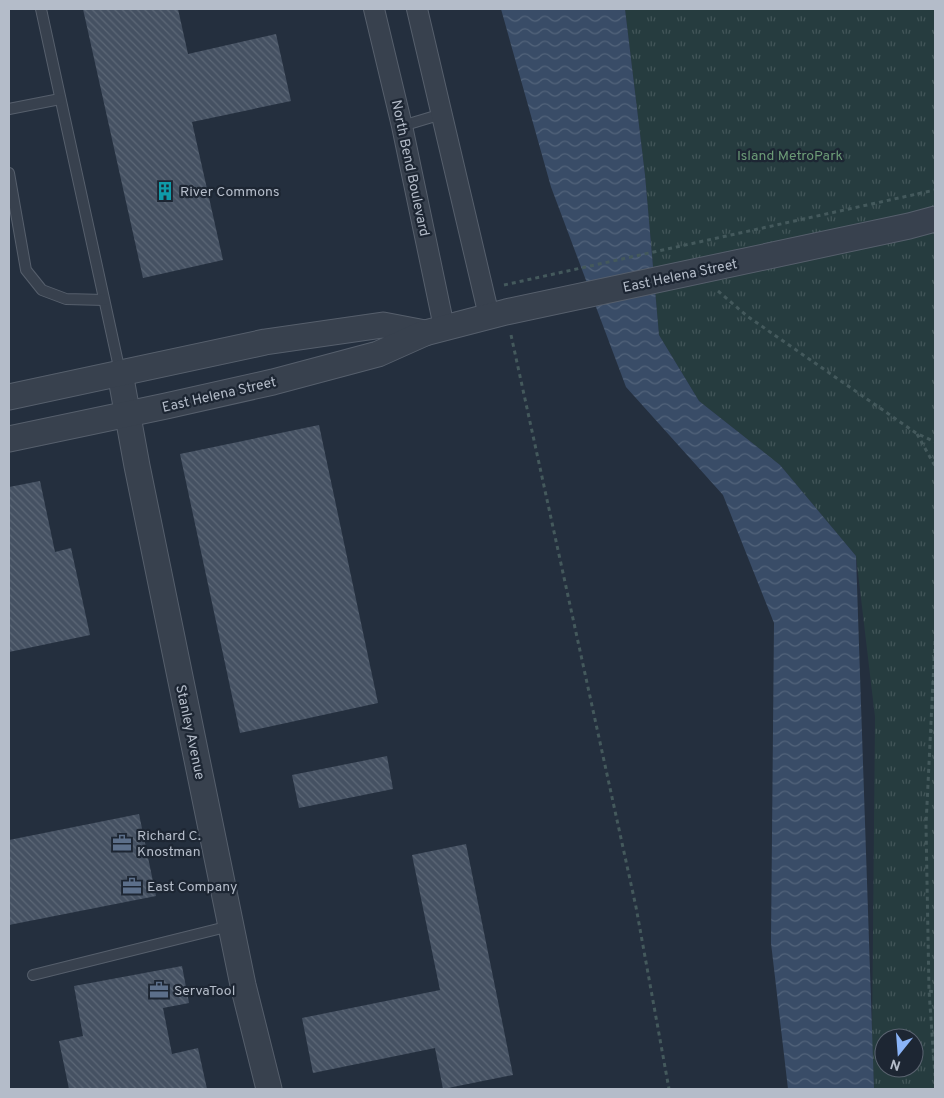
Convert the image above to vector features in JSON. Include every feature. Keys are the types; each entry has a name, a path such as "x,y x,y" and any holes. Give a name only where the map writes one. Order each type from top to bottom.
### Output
{"street":[{"name":"North Bend Boulevard","path":"374,9 402,126 435,330"},
{"path":"417,9 442,114 505,312"},
{"name":"East Helena Street","path":"9,439 263,384 378,354 435,330 505,312 935,219"},
{"name":"East Helena Street","path":"9,397 266,342 383,325 435,330"},
{"name":"Stanley Avenue","path":"120,373 243,985 269,1089"}],"lane":[{"path":"41,9 120,373"},
{"path":"9,109 60,99"},
{"path":"402,126 442,114"},
{"path":"9,173 26,270 42,290 66,299 104,300"},
{"path":"33,975 231,926"}],"path":[{"path":"498,286 935,190"},
{"path":"695,271 747,316 916,433 935,442"},
{"path":"505,312 636,907 669,1089"},
{"path":"916,433 935,466"},
{"path":"935,641 926,825 929,991 935,1076"},
{"path":"929,991 935,992"}],"green space":[{"name":"Island MetroPark","path":"625,9 935,9 935,1089 874,1089 872,1042 875,717 856,556 780,465 699,401 659,335 645,175"}],"water":[{"path":"501,9 625,9 645,175 659,335 699,401 780,465 856,556 874,1089 788,1089 771,943 774,623 723,495 626,387 551,187"}],"building":[{"name":"River Commons","path":"83,9 178,9 188,54 276,34 291,101 192,122 223,260 143,278"},
{"path":"319,425 378,703 240,733 180,454"},
{"path":"40,481 55,552 71,548 90,635 9,652 9,487"},
{"path":"387,756 393,789 299,808 292,775"},
{"path":"139,814 156,896 9,925 9,840"},
{"path":"466,844 513,1075 443,1089 435,1048 313,1073 302,1018 440,990 412,855"},
{"path":"182,966 189,1003 163,1008 172,1054 198,1048 207,1089 69,1089 59,1041 83,1036 74,986"}],"place":[{"name":"River Commons","path":"165,191"},
{"name":"Richard C. Knostman","path":"122,843"},
{"name":"East Company","path":"132,886"},
{"name":"ServaTool","path":"159,990"}]}
